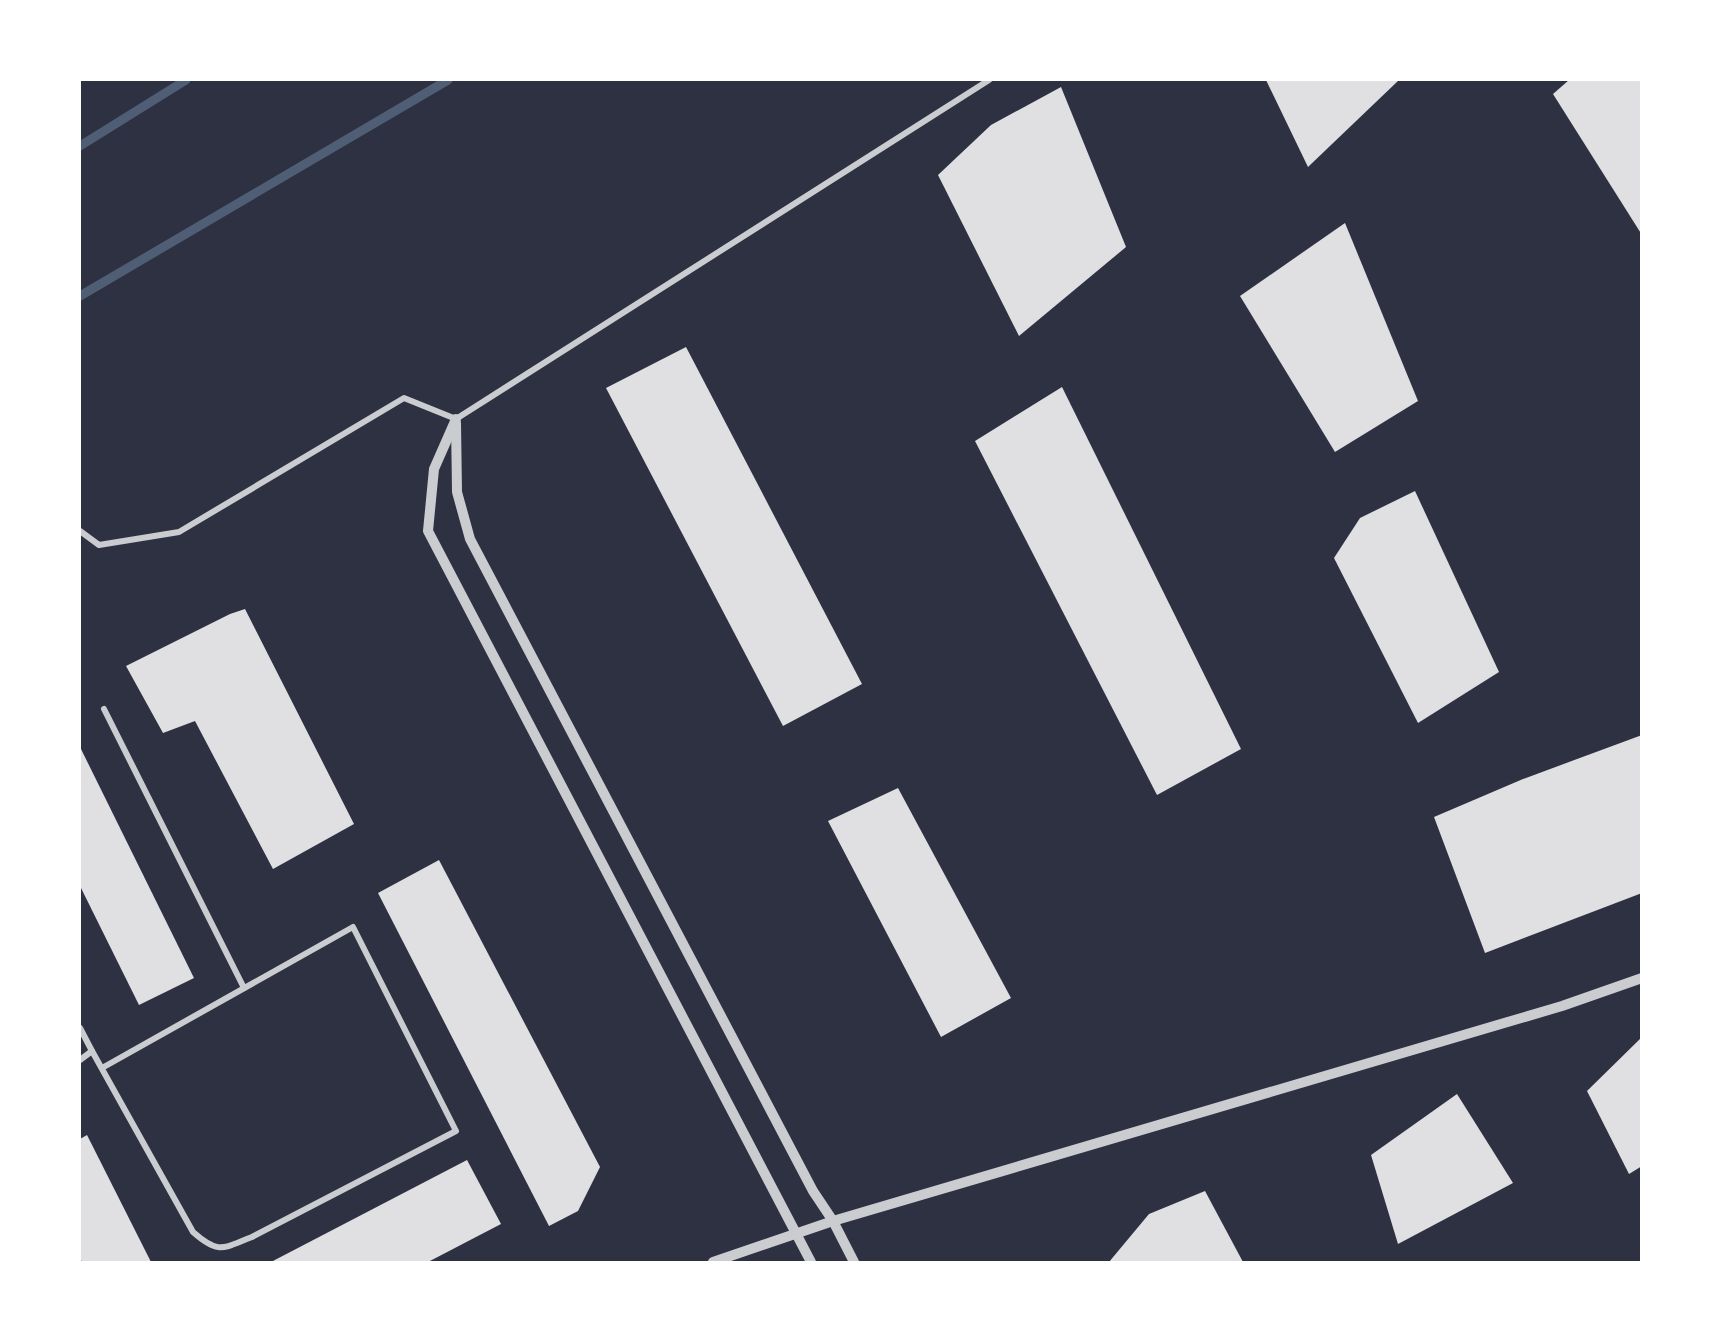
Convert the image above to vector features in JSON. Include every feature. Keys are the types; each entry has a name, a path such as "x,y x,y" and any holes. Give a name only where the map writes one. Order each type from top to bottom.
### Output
{"street":[{"path":"811,1263 428,531 434,469 456,419 989,80"},
{"path":"80,531 99,545 179,532 404,398 456,419"},
{"path":"456,419 457,492 470,539 813,1191 833,1221 854,1263"},
{"path":"104,709 244,988"},
{"path":"80,1028 92,1051 193,1232 207,1244 220,1249 252,1237 456,1131 353,927 102,1068"},
{"path":"713,1263 833,1221 1562,1006 1641,978"},
{"path":"80,1060 92,1051"}],"building":[{"path":"1266,80 1399,80 1308,167"},
{"path":"1569,80 1642,80 1642,235 1553,94"},
{"path":"1061,87 1126,247 1019,336 938,175 991,125"},
{"path":"1345,223 1418,401 1335,452 1240,296"},
{"path":"686,347 862,684 783,726 606,388"},
{"path":"1062,387 1241,749 1157,795 975,441"},
{"path":"1415,491 1499,672 1418,723 1334,558 1360,518"},
{"path":"245,609 354,824 273,869 195,721 163,733 126,666 230,614"},
{"path":"1642,735 1642,893 1485,953 1434,817 1523,779"},
{"path":"80,747 194,978 139,1005 80,886"},
{"path":"898,788 1011,998 941,1037 828,821"},
{"path":"439,860 600,1167 578,1211 549,1226 378,893"},
{"path":"1642,1037 1642,1166 1629,1174 1587,1091"},
{"path":"1457,1094 1513,1183 1398,1244 1371,1155"},
{"path":"87,1135 151,1262 82,1262 80,1258 80,1139"},
{"path":"467,1160 501,1224 428,1262 271,1262"},
{"path":"1205,1191 1243,1262 1109,1262 1149,1214"}],"waterway":[{"path":"80,146 186,80"},
{"path":"80,296 448,80"}]}
